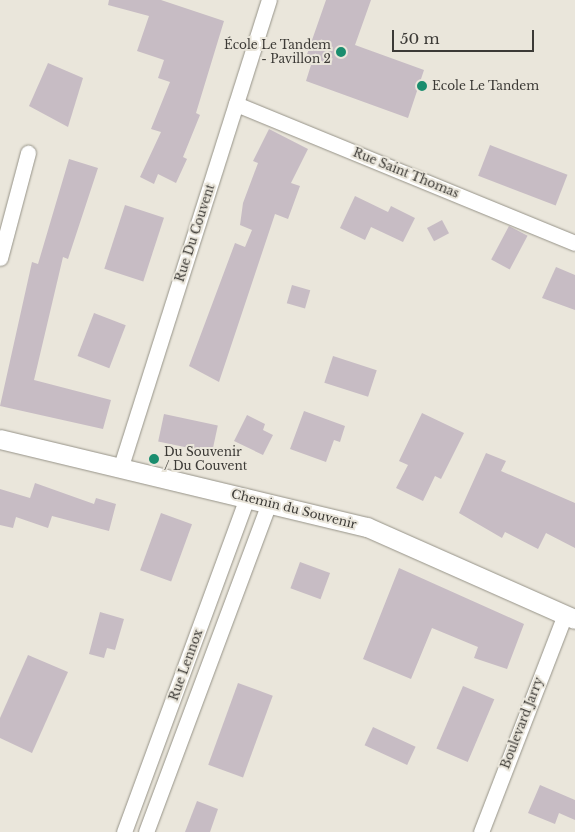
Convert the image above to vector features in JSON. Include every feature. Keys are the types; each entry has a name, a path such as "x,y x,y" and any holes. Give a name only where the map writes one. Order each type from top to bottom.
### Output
{"street":[{"name":"Rue Du Couvent","path":"121,466 269,0"},
{"name":"Rue Saint Thomas","path":"236,104 575,243"},
{"path":"0,258 28,154"},
{"name":"Chemin du Souvenir","path":"0,439 247,497 396,538 570,616"},
{"name":"Rue Lennox","path":"124,832 247,497"},
{"name":"Rue Lennox","path":"146,832 269,503"},
{"name":"Boulevard Jarry","path":"481,832 570,616"}],"building":[{"path":"109,0 161,0 224,21 196,113 200,115 183,157 187,159 176,183 158,174 154,184 140,177 161,132 151,129 170,82 158,78 164,60 137,51 149,16 108,5"},
{"name":"École Le Tandem - Pavillon 2","path":"326,0 371,0 355,45 424,70 408,118 306,81 311,65 304,63"},
{"path":"48,63 83,78 68,127 29,106"},
{"path":"269,129 308,149 291,183 300,186 288,219 275,214 219,382 189,366 235,243 245,247 252,230 240,225 243,203 258,163 253,161"},
{"path":"490,145 567,175 556,206 478,176"},
{"path":"69,159 98,168 68,259 63,257 34,380 111,400 103,429 0,406 32,262 38,264"},
{"path":"355,196 388,212 391,206 415,218 403,242 371,227 365,240 340,228"},
{"path":"125,205 164,218 143,281 104,269"},
{"path":"442,220 449,233 434,241 427,228"},
{"path":"509,226 528,236 510,269 491,260"},
{"path":"556,267 575,275 575,310 542,298"},
{"path":"292,285 310,290 305,309 287,303"},
{"path":"94,313 126,325 109,368 78,356"},
{"path":"333,356 377,370 368,397 324,383"},
{"path":"304,411 345,426 340,442 334,440 326,462 290,449"},
{"path":"422,413 464,433 441,479 435,476 423,501 396,488 408,465 399,461"},
{"path":"164,414 218,425 212,453 158,441"},
{"path":"247,415 265,424 263,430 273,435 263,455 234,441"},
{"path":"486,453 506,461 501,471 575,503 575,548 546,533 538,549 505,532 502,538 459,513"},
{"path":"35,483 94,504 96,498 116,504 109,531 52,516 48,528 16,517 13,528 0,525 0,489 30,498"},
{"path":"161,513 192,524 171,582 140,570"},
{"path":"300,562 330,573 320,599 290,588"},
{"path":"399,568 524,624 507,669 474,658 478,647 432,628 411,679 363,659"},
{"path":"100,612 124,619 115,650 107,648 104,658 89,654"},
{"path":"28,655 68,672 32,753 0,738 0,718"},
{"path":"238,683 273,696 243,777 208,765"},
{"path":"463,686 494,699 468,762 436,749"},
{"path":"373,727 416,747 407,765 365,745"},
{"path":"540,785 575,800 575,820 559,813 555,824 528,813"},
{"path":"197,801 218,809 210,832 185,832"}],"place":[{"name":"École Le Tandem - Pavillon 2","path":"341,52"},
{"name":"Ecole Le Tandem","path":"422,86"},
{"name":"Du Souvenir / Du Couvent","path":"154,459"}]}
